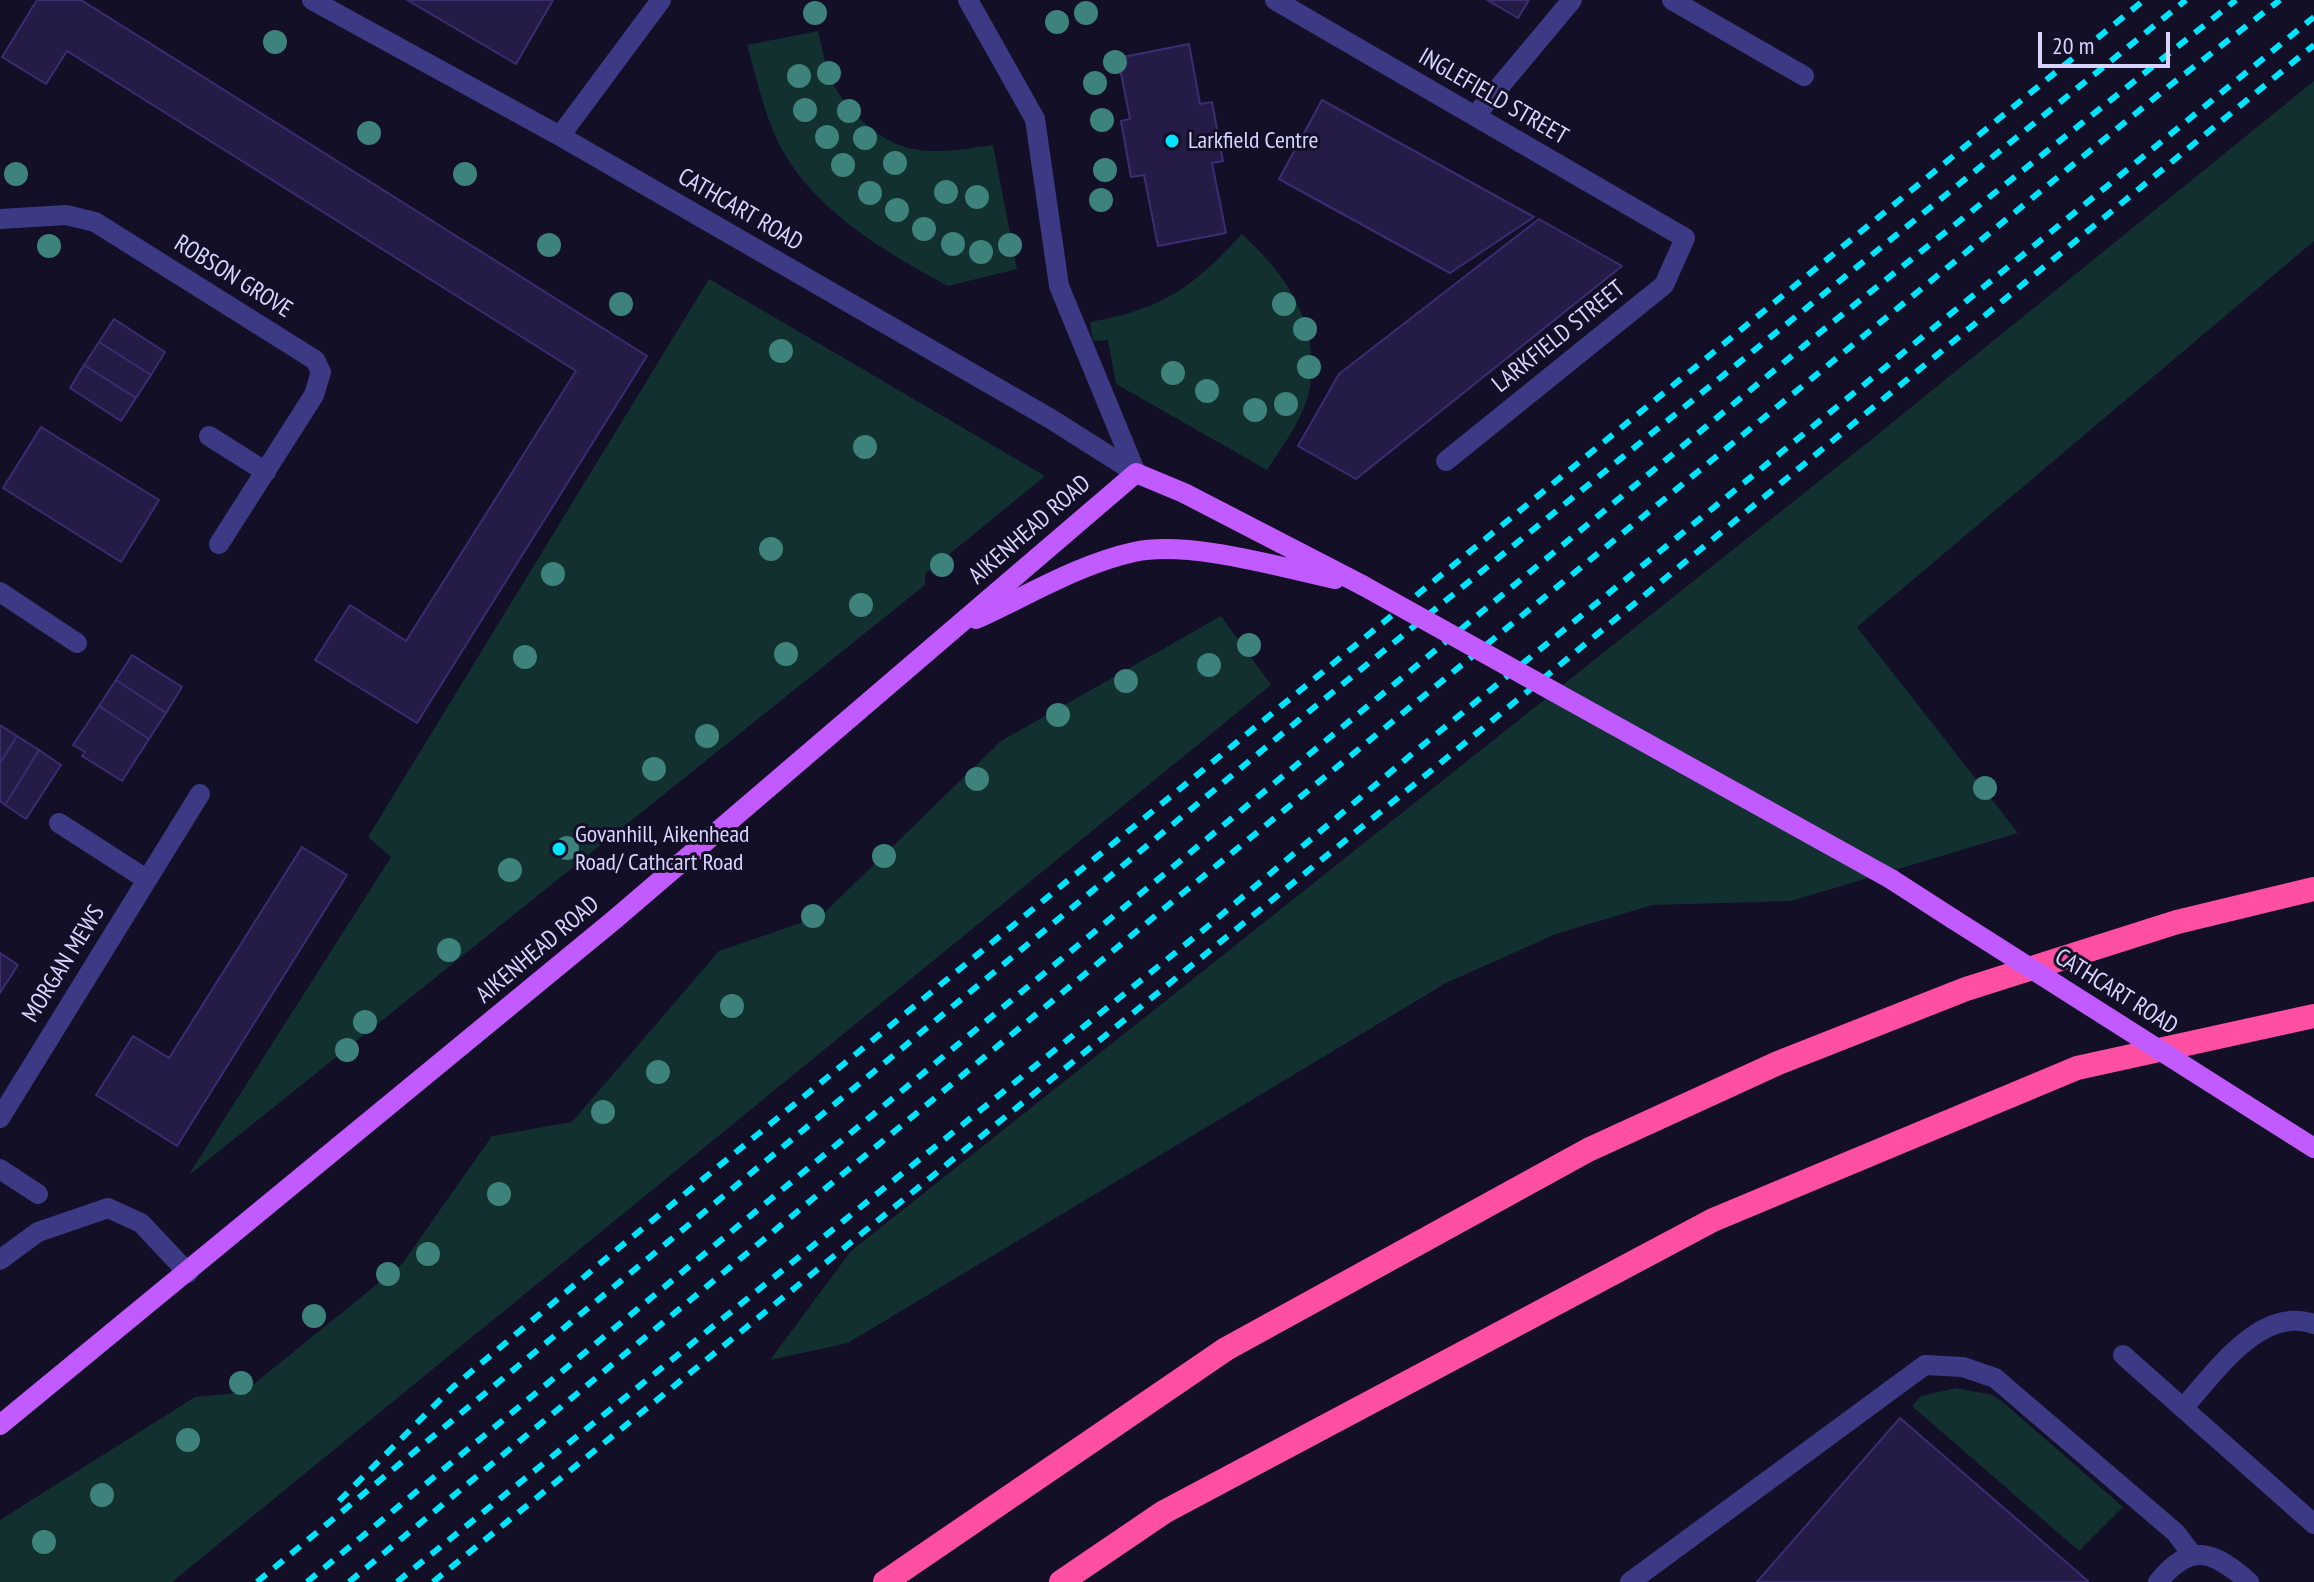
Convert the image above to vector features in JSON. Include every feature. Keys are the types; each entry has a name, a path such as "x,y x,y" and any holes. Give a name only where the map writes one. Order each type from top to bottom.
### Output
{"highway":[{"path":"885,1582 1226,1349 1588,1150 1778,1063 1966,989 2177,922 2314,889"},
{"path":"1061,1582 1164,1512 1713,1220 2077,1068 2314,1016"}],"main road":[{"name":"CATHCART ROAD","path":"1136,473 1184,493 1362,585 1891,879 2314,1148"},
{"name":"AIKENHEAD ROAD","path":"0,1425 614,920 1136,473"},
{"path":"953,630 1103,561 1137,551 1177,550 1241,559 1362,585"}],"street":[{"name":"CATHCART ROAD","path":"312,0 560,136 1051,419 1136,473"},
{"path":"560,136 661,0"},
{"path":"968,0 1035,119 1059,286 1136,473"},
{"name":"INGLEFIELD STREET","path":"1275,0 1685,238"},
{"path":"1475,116 1572,0"},
{"path":"1672,0 1804,76"},
{"name":"ROBSON GROVE","path":"0,219 66,215 95,222 315,360 321,372 319,385 219,544"},
{"name":"LARKFIELD STREET","path":"1446,461 1664,285 1685,238"},
{"path":"209,436 266,472"},
{"path":"0,592 77,643"},
{"name":"MORGAN MEWS","path":"0,1118 200,794"},
{"path":"59,823 146,879"},
{"path":"0,1169 38,1194"},
{"path":"0,1260 38,1232 108,1208 141,1223 188,1273"},
{"path":"2183,1408 2248,1335 2277,1325 2305,1321 2314,1324"},
{"path":"2123,1355 2314,1524"},
{"path":"1630,1582 1925,1365 1963,1367 1995,1378 2176,1533 2191,1553"},
{"path":"2158,1582 2174,1562 2191,1553 2209,1556 2229,1565 2249,1582"}],"green space":[{"path":"818,31 836,90 860,119 876,132 906,147 922,150 993,145 1017,269 948,286 870,240 822,201 802,179 785,155 772,128 747,45"},
{"path":"2314,81 2314,241 1857,627 2018,833 1791,901 1652,905 1556,934 1446,983 848,1343 770,1360 851,1251 1867,443"},
{"path":"1242,234 1285,283 1296,302 1310,341 1312,363 1307,398 1293,430 1267,470 1116,384 1108,340 1093,341 1090,322 1138,310 1175,293 1207,269"},
{"path":"709,279 1045,476 925,574 925,585 188,1176 391,857 368,837"},
{"path":"1221,616 1271,685 172,1582 0,1582 0,1520 195,1397 244,1392 402,1264 492,1136 572,1122 719,951 821,916 1001,741"},
{"path":"1956,1388 1993,1395 2123,1507 2079,1551 1912,1406 1921,1396"}],"building":[{"path":"37,0 81,0 647,356 417,723 315,660 350,605 406,641 576,371 67,51 46,84 2,57"},
{"path":"407,0 553,0 516,64"},
{"path":"1487,0 1529,0 1518,18"},
{"name":"Larkfield Centre","path":"1189,44 1200,104 1212,102 1223,161 1212,163 1226,233 1158,246 1144,175 1131,177 1121,121 1130,119 1118,58"},
{"path":"1322,100 1534,217 1450,273 1279,179"},
{"path":"1539,219 1622,266 1356,479 1298,446 1339,374"},
{"path":"114,319 165,352 151,375 99,342"},
{"path":"99,342 151,375 136,398 84,365"},
{"path":"84,365 136,398 121,421 70,388"},
{"path":"41,427 159,500 121,562 3,488"},
{"path":"132,655 182,687 166,713 116,680"},
{"path":"116,680 166,713 149,739 99,706"},
{"path":"99,706 149,739 122,781 82,756 85,752 73,745"},
{"path":"0,725 17,736 0,763"},
{"path":"17,736 39,750 5,805 0,801 0,763"},
{"path":"39,750 61,765 26,819 5,805"},
{"path":"302,847 347,875 177,1146 96,1095 133,1036 169,1058"},
{"path":"0,953 18,965 0,993"},
{"path":"1900,1418 2088,1581 1757,1582"}],"railway":[{"path":"339,1501 453,1387 609,1256 2144,0"},
{"path":"257,1582 1317,705 2186,0"},
{"path":"307,1582 1828,326 2236,0"},
{"path":"349,1582 1183,893 2168,87 2280,0"},
{"path":"397,1582 1207,927 1412,754 2314,17"},
{"path":"433,1582 1432,770 2314,45"}],"place":[{"name":"Larkfield Centre","path":"1172,141"},
{"name":"Govanhill, Aikenhead Road/ Cathcart Road","path":"559,849"}]}
